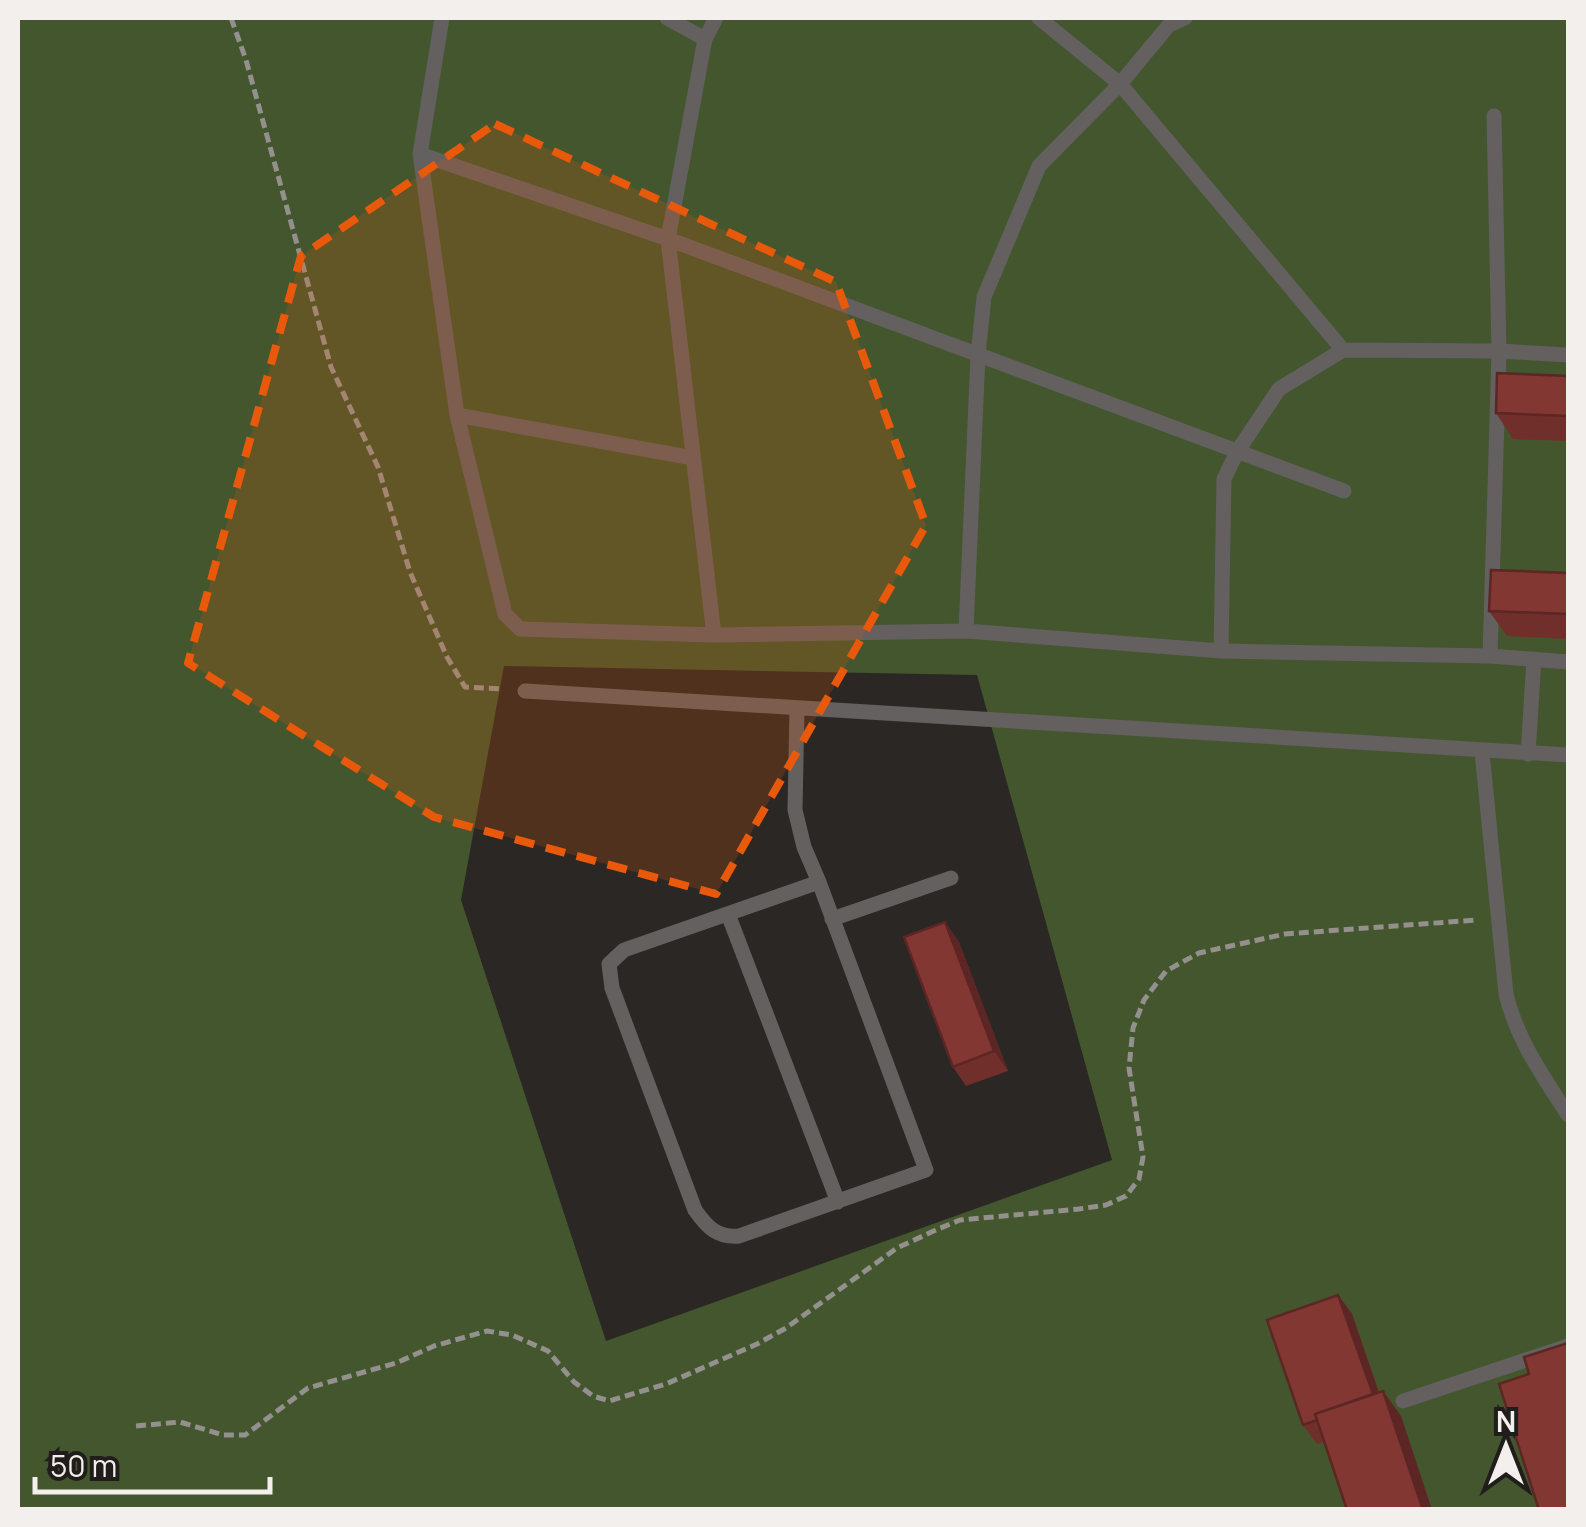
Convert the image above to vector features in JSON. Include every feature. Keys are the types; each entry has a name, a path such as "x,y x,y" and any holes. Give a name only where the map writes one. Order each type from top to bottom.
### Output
{"lane":[{"path":"442,18 420,154 457,414 505,614 520,629 714,635 966,631 1220,650 1490,656 1568,662"},
{"path":"667,18 705,38"},
{"path":"714,635 668,239 705,38 716,18"},
{"path":"1039,18 1120,84 1343,350"},
{"path":"966,631 984,297 1039,166 1120,84 1169,24 1186,18"},
{"path":"1490,656 1500,350 1494,116"},
{"path":"420,154 668,239 1344,491"},
{"path":"1220,650 1224,479 1279,389 1343,350 1500,350 1568,355"},
{"path":"457,414 693,458"},
{"path":"1528,754 1534,660"},
{"path":"524,691 1568,756"},
{"path":"797,708 795,810 804,848 819,882 926,1170 739,1236 720,1235 695,1210 612,988 609,964 624,950 819,882"},
{"path":"1482,752 1506,994 1523,1045 1568,1115"},
{"path":"832,919 951,878"},
{"path":"728,914 838,1202"},
{"path":"1402,1400 1568,1346"}],"path":[{"path":"231,18 332,367 378,467 410,572 447,657 465,687 524,691"}],"highlighted area":[{"path":"495,124 836,282 926,525 716,894 434,817 188,663 301,256"}],"green space":[{"path":"18,18 1568,18 1568,1509 18,1509","holes":["504,666 977,675 1112,1160 606,1341 461,900"]}],"building":[{"path":"1497,373 1568,376 1568,416 1496,413"},
{"path":"1491,570 1568,573 1568,614 1489,611"},
{"path":"945,922 994,1051 953,1067 904,937"},
{"path":"1338,1295 1373,1394 1315,1414 1317,1420 1303,1425 1267,1320"},
{"path":"1568,1343 1568,1510 1539,1510 1499,1384 1529,1374 1524,1357"},
{"path":"1383,1391 1423,1510 1347,1510 1315,1414"}]}
